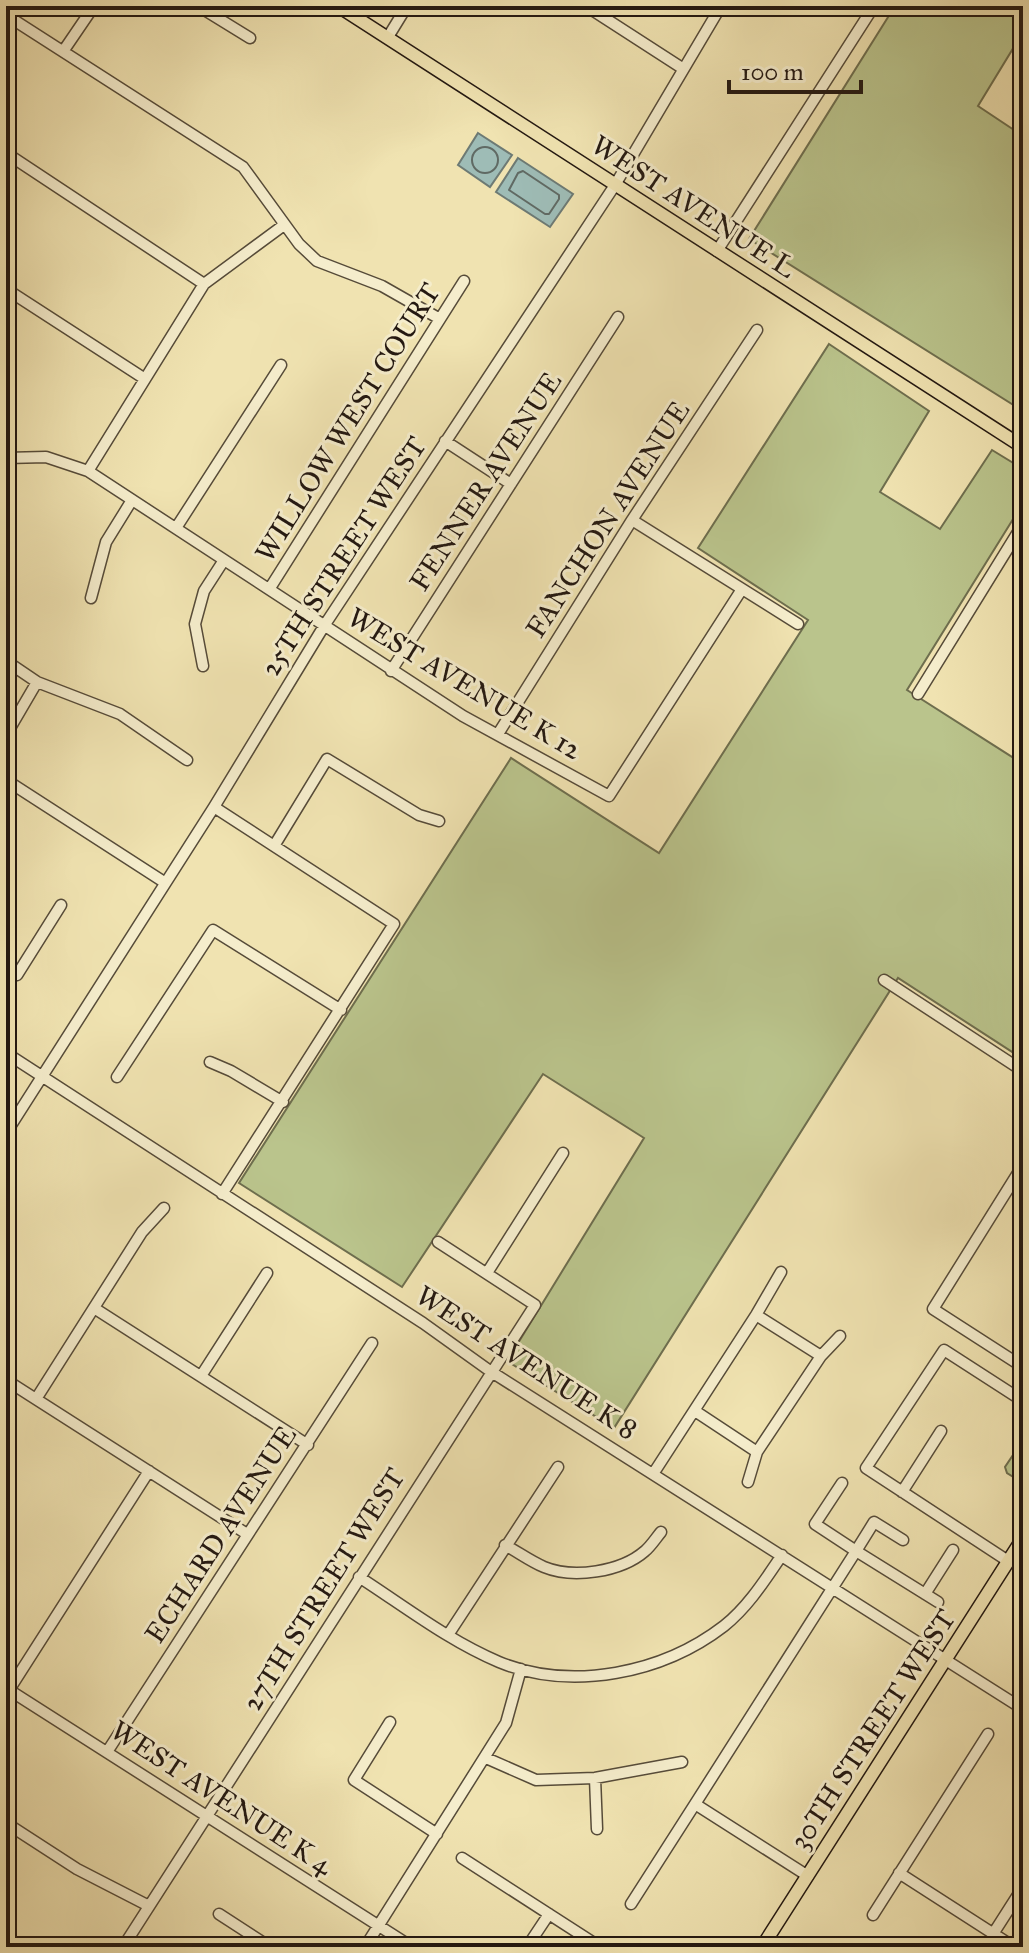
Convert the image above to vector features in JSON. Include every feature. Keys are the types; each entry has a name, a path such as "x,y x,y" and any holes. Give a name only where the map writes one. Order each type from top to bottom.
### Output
{"main road":[{"name":"WEST AVENUE L","path":"338,6 1023,447"},
{"name":"30TH STREET WEST","path":"762,1947 1023,1538"}],"street":[{"path":"64,50 94,6"},
{"path":"198,6 250,38"},
{"path":"388,37 407,6"},
{"path":"586,6 682,68"},
{"name":"25TH STREET WEST","path":"6,1133 214,807 324,626 615,185 721,6"},
{"path":"717,251 874,6"},
{"path":"6,15 243,167 284,225 317,261 382,286 440,319"},
{"path":"6,153 204,284"},
{"path":"88,471 204,284 284,225"},
{"name":"WILLOW WEST COURT","path":"270,588 464,281"},
{"path":"6,289 145,379"},
{"name":"FENNER AVENUE","path":"391,671 618,317"},
{"name":"FANCHON AVENUE","path":"498,734 632,520 757,330"},
{"path":"176,528 281,365"},
{"path":"445,441 511,484"},
{"name":"WEST AVENUE K 12","path":"6,458 46,457 88,471 463,716 609,796 742,589"},
{"path":"91,598 106,542 132,500"},
{"path":"632,520 798,624"},
{"path":"918,694 1023,524"},
{"path":"203,666 195,624 204,591 224,560"},
{"path":"6,661 37,682 120,714 187,760"},
{"path":"6,735 37,682"},
{"path":"274,846 327,759 419,815 439,821"},
{"path":"6,780 164,882"},
{"path":"214,807 394,924 222,1194"},
{"path":"6,968 17,975 61,905"},
{"path":"117,1077 213,930 341,1010"},
{"path":"884,980 1023,1071"},
{"name":"WEST AVENUE K 8","path":"6,1053 423,1323 490,1371 1023,1709"},
{"path":"210,1062 283,1102"},
{"path":"438,1242 487,1273 563,1153"},
{"path":"1023,1165 933,1309 1023,1367"},
{"path":"36,1399 142,1232 164,1208"},
{"path":"653,1474 781,1272"},
{"path":"201,1376 267,1273"},
{"name":"27TH STREET WEST","path":"123,1947 535,1305 487,1273"},
{"path":"94,1308 308,1445"},
{"path":"756,1315 821,1356"},
{"path":"748,1482 757,1452 821,1356 840,1336"},
{"name":"ECHARD AVENUE","path":"107,1752 372,1343"},
{"path":"1008,1561 866,1468 944,1350 1023,1401"},
{"path":"6,1380 247,1534"},
{"path":"695,1411 757,1452"},
{"path":"902,1492 941,1431"},
{"path":"448,1635 558,1467"},
{"path":"8,1689 149,1471"},
{"path":"842,1483 815,1524 938,1602"},
{"path":"631,1904 874,1522 903,1540"},
{"path":"505,1545 546,1568 574,1572 602,1571 626,1563 645,1551 661,1532"},
{"path":"925,1594 953,1550"},
{"path":"359,1577 448,1635 490,1658 547,1674 589,1677 632,1669 679,1654 727,1624 755,1594 782,1555"},
{"path":"365,1947 506,1723 521,1669"},
{"name":"WEST AVENUE K 4","path":"8,1689 412,1947"},
{"path":"390,1722 354,1780 437,1834"},
{"path":"873,1915 988,1734"},
{"path":"486,1758 536,1780 595,1778 682,1762"},
{"path":"595,1778 597,1829"},
{"path":"695,1804 808,1876"},
{"path":"6,1823 77,1869 149,1906"},
{"path":"462,1858 600,1947"},
{"path":"899,1873 1014,1947"},
{"path":"993,1934 1023,1887"},
{"path":"219,1914 270,1947"},
{"path":"527,1947 549,1914"},
{"path":"6,1943 13,1947"}],"green space":[{"path":"895,6 1023,6 1023,32 978,106 1023,136 1023,411 749,239"},
{"path":"829,344 929,411 880,492 940,529 992,450 1023,469 1023,503 907,690 1023,764 1023,1059 898,978 614,1428 507,1361 644,1138 543,1074 402,1287 239,1183 511,758 659,853 808,620 698,548"},
{"path":"1023,1440 1023,1483 1007,1473 1005,1467"}],"water":[{"path":"478,133 512,155 490,187 458,165"},
{"path":"518,158 573,194 550,227 496,192"}]}
